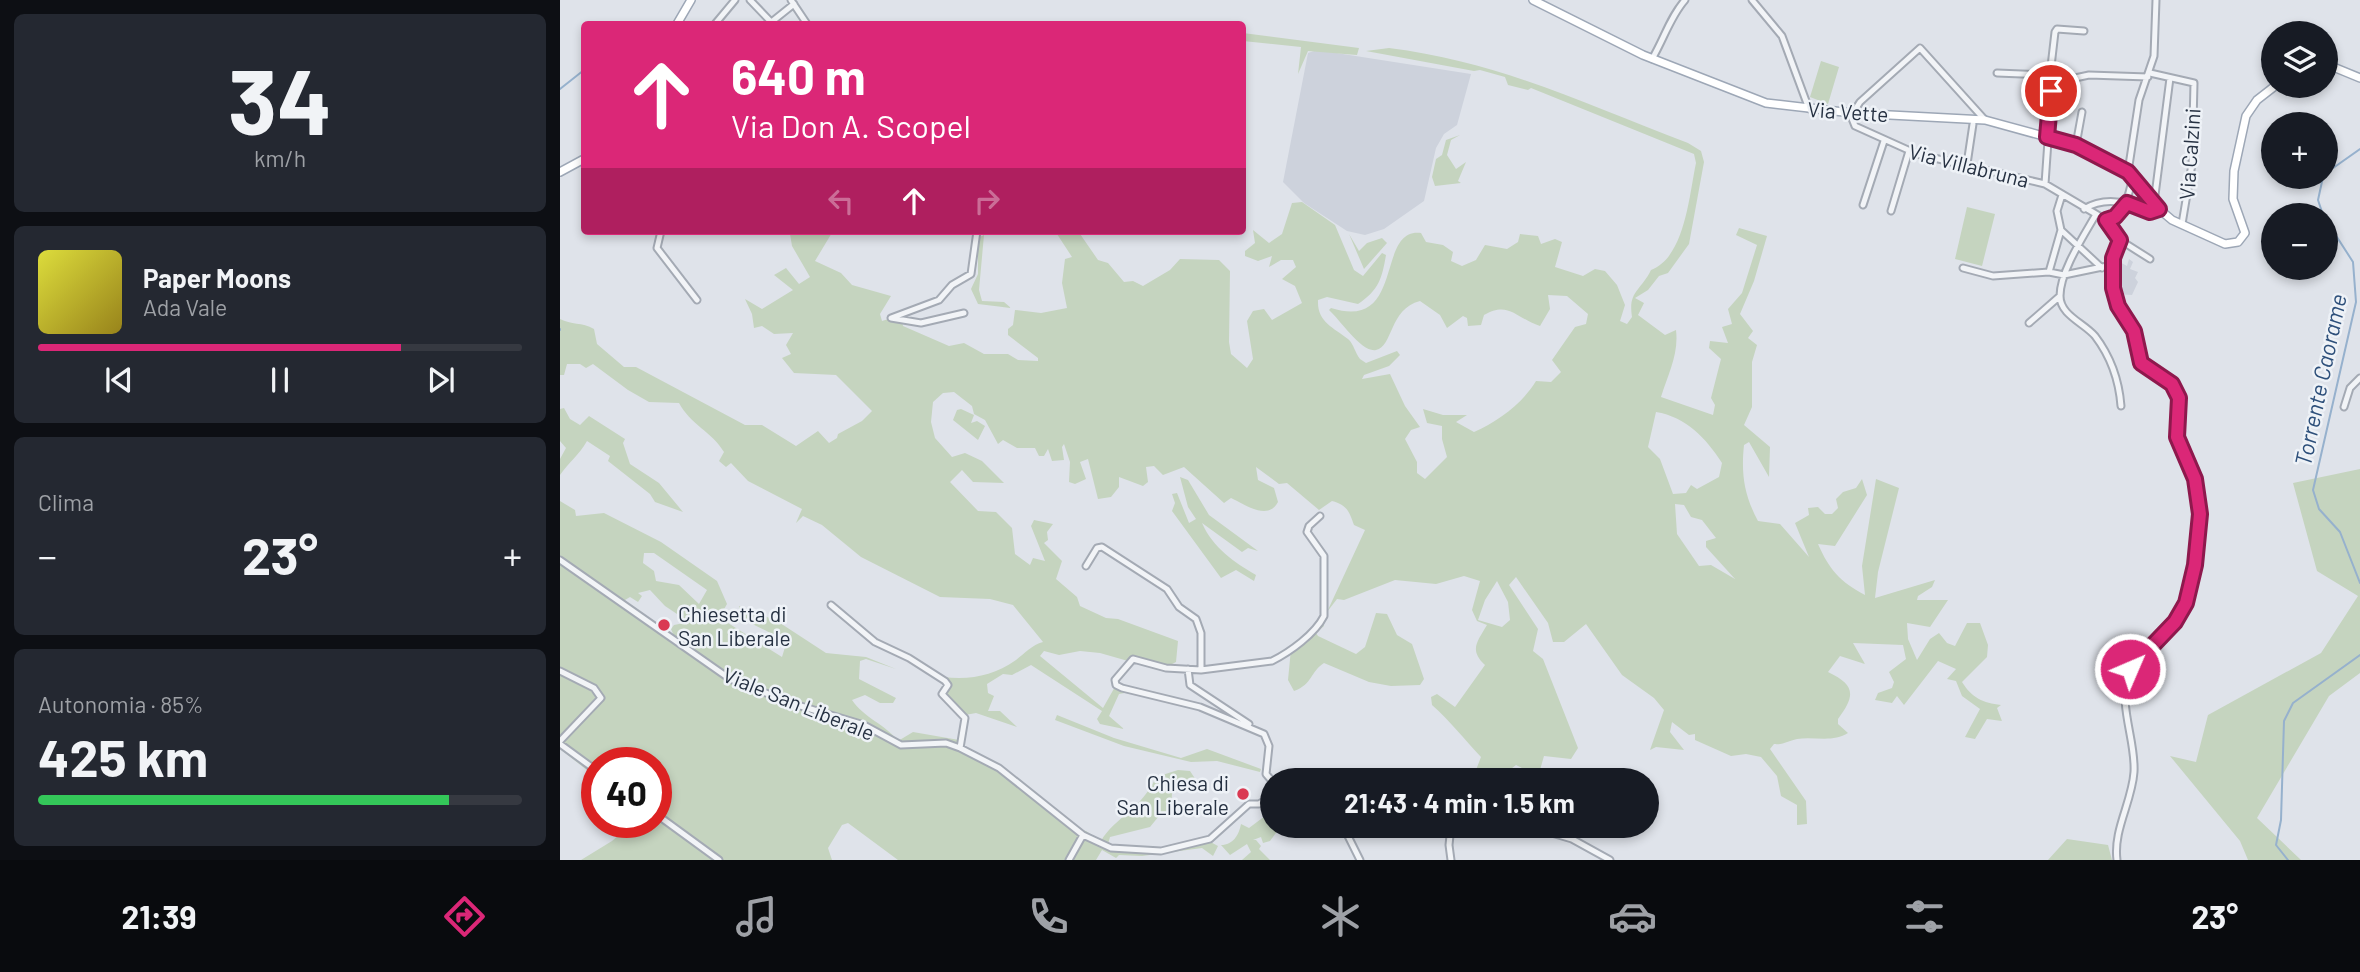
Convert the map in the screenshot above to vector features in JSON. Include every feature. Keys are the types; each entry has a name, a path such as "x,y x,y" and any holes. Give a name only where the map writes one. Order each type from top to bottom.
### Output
{"main road":[{"path":"679,21 691,0"},
{"name":"Via Vette","path":"1533,0 1652,59 1766,103 1852,113 1985,120 2076,145 2131,174 2156,206 2182,224 2225,244 2233,244 2244,237 2244,225 2232,195 2234,171 2246,116 2261,97"},
{"path":"2338,69 2360,78"},
{"path":"560,172 581,161"}],"street":[{"path":"718,21 735,0"},
{"path":"750,0 768,21"},
{"path":"1652,59 1662,44 1674,14 1685,0"},
{"path":"1752,0 1782,36 1804,97 1805,109"},
{"path":"2150,259 2120,240 2106,220 2115,217 2127,203 2138,100 2154,56 2156,0"},
{"path":"774,21 793,2 805,21"},
{"path":"2045,184 2052,83 2050,75 2057,29 2084,31"},
{"path":"1852,113 1920,48 1980,110 1985,120"},
{"path":"1997,73 2050,75"},
{"path":"2052,83 2089,75 2149,75 2170,78 2156,206 2150,212 2127,203 2102,201 2084,209"},
{"name":"Via Calzini","path":"2170,78 2194,83 2192,164 2182,224"},
{"path":"1967,164 1974,121 1980,110"},
{"path":"2076,145 2082,112"},
{"name":"Via Villabruna","path":"1852,113 1855,125 1884,141 1909,151 2045,184 2095,216 2106,220"},
{"path":"1863,205 1884,141"},
{"path":"1891,211 1909,151"},
{"path":"2049,272 2061,230 2057,211 2062,195"},
{"path":"2095,216 2064,275 2060,296 2065,310 2093,333 2102,346 2119,383 2121,406"},
{"path":"2061,230 2102,268"},
{"path":"660,235 657,247 696,300"},
{"path":"964,313 921,323 891,318 939,300 952,285 971,274 976,235"},
{"path":"2117,860 2118,835 2134,772 2126,705 2127,675 2133,663 2175,622 2186,603 2198,545 2200,495 2177,437 2179,398 2172,384 2141,363 2134,331 2116,301 2112,265 2120,240"},
{"path":"1963,268 1998,276 2049,272 2064,275 2112,265"},
{"path":"2029,323 2060,296"},
{"path":"2344,407 2350,388 2360,378"},
{"path":"1268,738 1214,712 1116,685 1115,680 1133,659 1166,668 1201,670 1272,661 1320,624 1325,608 1324,556 1307,533 1308,526 1320,516"},
{"path":"1086,566 1097,548 1102,547 1167,589 1179,607 1196,619 1200,633 1201,670"},
{"name":"Viale San Liberale","path":"560,560 730,679 785,701 864,725 901,745 946,743 960,748 999,768 1083,835 1111,848 1161,851 1210,839 1249,804 1260,802"},
{"path":"831,605 875,642 909,658 945,681 948,685 942,694 944,698 965,718 960,748"},
{"path":"1188,669 1190,685 1268,738"},
{"path":"560,671 594,688 601,698 560,743 581,759"},
{"path":"1266,768 1268,738"},
{"path":"672,826 719,860"},
{"path":"1069,860 1083,835"},
{"path":"1349,838 1360,860"},
{"path":"1450,838 1451,860"},
{"path":"1569,838 1610,860"}],"shaded area":[{"path":"1317,50 1471,74 1457,125 1444,134 1436,148 1424,201 1384,229 1365,235 1347,231 1304,203 1283,182 1308,53"},
{"path":"2114,259 2127,266 2129,259 2133,262 2130,269 2138,272 2135,278 2138,282 2132,295 2115,294"}],"green space":[{"path":"1246,33 1359,48 1357,55 1308,51 1298,74 1301,47 1246,41"},
{"path":"1389,48 1468,63 1505,74 1577,99 1688,143 1701,151 1704,162 1689,244 1668,273 1659,276 1648,290 1635,298 1644,303 1638,315 1665,335 1676,330 1674,356 1661,397 1713,415 1715,405 1711,398 1721,359 1709,348 1710,341 1728,343 1722,327 1732,324 1728,309 1742,293 1757,245 1736,235 1739,228 1767,236 1754,281 1740,314 1753,331 1748,338 1757,345 1752,362 1752,407 1744,425 1770,447 1769,477 1749,442 1744,445 1745,484 1753,511 1758,521 1780,524 1809,557 1795,523 1809,515 1808,508 1818,507 1825,514 1832,514 1838,508 1836,499 1843,492 1856,488 1862,479 1867,495 1835,546 1818,544 1836,574 1865,595 1862,566 1876,479 1899,488 1878,572 1875,598 1935,580 1932,587 1918,596 1917,600 1948,600 1930,627 1907,623 1908,639 1917,660 1930,639 1939,633 1947,643 1955,646 1967,623 1980,623 1988,645 1987,657 1962,682 1978,699 2001,705 1997,708 2002,721 1987,719 1975,739 1965,737 1980,709 1962,696 1956,681 1947,679 1956,669 1938,661 1904,705 1897,696 1892,703 1875,700 1878,693 1892,688 1894,682 1889,672 1906,659 1903,645 1853,643 1865,664 1840,656 1828,672 1843,681 1850,691 1848,703 1838,719 1838,724 1848,733 1829,739 1797,739 1774,744 1770,749 1806,801 1807,824 1797,825 1797,805 1781,796 1777,776 1761,757 1746,754 1731,756 1695,740 1695,734 1689,735 1672,722 1670,732 1684,750 1656,747 1650,750 1664,710 1654,698 1622,675 1586,624 1564,642 1553,642 1548,623 1516,577 1509,585 1538,629 1533,651 1543,659 1578,748 1571,759 1544,756 1541,768 1522,768 1516,765 1512,768 1477,768 1481,757 1432,705 1431,697 1437,694 1455,707 1485,665 1477,655 1476,646 1487,625 1477,621 1472,610 1480,581 1464,576 1436,584 1395,580 1344,600 1337,599 1327,612 1365,530 1354,525 1349,512 1341,504 1332,501 1319,510 1287,483 1279,484 1256,467 1258,480 1274,488 1278,502 1269,510 1256,510 1231,498 1224,503 1184,467 1163,475 1154,466 1146,467 1148,482 1143,486 1119,477 1119,487 1111,497 1098,499 1088,459 1080,462 1086,479 1075,484 1069,482 1070,462 1064,444 1064,460 1052,461 1048,449 1044,456 1039,456 1035,448 1017,448 1003,440 998,444 985,420 974,414 972,406 954,392 943,393 933,402 931,422 935,438 952,457 965,453 982,461 1004,483 973,482 962,470 950,482 978,511 996,512 1012,528 1015,554 1030,565 1033,558 1045,561 1031,526 1034,520 1053,524 1047,532 1048,540 1044,543 1062,561 1056,579 1077,597 1080,606 1106,618 1118,619 1178,641 1176,662 1166,667 1135,657 1128,661 1100,653 1080,651 1059,655 1044,651 1040,656 1103,708 1116,685 1136,691 1119,694 1109,716 1124,729 1100,724 1097,719 1102,711 1031,665 1012,675 1003,674 987,684 988,693 994,696 988,711 1000,711 1017,727 976,713 965,715 945,697 949,683 943,677 963,678 990,673 1043,642 1013,605 990,599 940,597 861,557 822,525 803,516 796,523 802,509 748,481 731,463 726,467 719,461 724,452 689,417 679,403 649,402 593,364 586,368 580,364 567,364 564,375 560,375 560,319 594,329 597,344 624,367 636,367 745,425 762,425 796,446 818,431 829,443 872,411 836,375 794,373 782,358 791,354 786,345 793,333 774,334 762,326 754,328 752,314 745,299 762,309 793,290 774,275 786,268 799,284 810,277 792,246 790,235 831,235 815,261 841,273 852,285 891,296 880,314 882,321 895,317 902,321 903,326 949,346 964,343 984,354 1008,354 1018,360 1038,361 1038,358 1008,335 1008,329 1013,325 1015,310 1041,313 1067,308 1062,283 1065,259 1072,257 1058,235 1081,235 1098,260 1108,263 1124,282 1133,281 1143,286 1170,270 1180,259 1219,260 1230,271 1231,354 1247,368 1253,359 1247,321 1253,311 1264,309 1272,320 1302,303 1295,286 1282,279 1296,267 1293,260 1281,260 1269,267 1272,256 1258,261 1245,256 1245,251 1255,243 1253,230 1269,243 1282,234 1292,203 1302,202 1335,225 1354,270 1363,276 1382,253 1386,255 1378,283 1365,299 1358,304 1327,297 1318,300 1318,308 1323,319 1350,341 1360,359 1366,363 1397,351 1400,355 1389,366 1364,375 1362,379 1390,374 1405,406 1420,427 1411,430 1405,439 1417,462 1417,473 1425,479 1447,457 1442,426 1427,423 1423,409 1443,415 1467,415 1456,422 1474,432 1492,423 1517,404 1536,381 1551,382 1561,372 1552,360 1575,327 1586,324 1588,314 1567,296 1548,295 1550,309 1540,326 1513,312 1500,309 1484,315 1481,325 1468,326 1467,318 1463,316 1447,328 1440,315 1420,301 1402,312 1382,347 1370,350 1358,342 1329,310 1355,311 1370,306 1380,293 1398,246 1407,235 1421,233 1426,242 1443,245 1453,252 1451,261 1462,266 1476,260 1485,245 1507,249 1518,242 1520,234 1538,236 1541,244 1555,239 1562,242 1555,267 1583,276 1595,269 1605,271 1617,285 1625,305 1620,321 1627,324 1632,317 1631,308 1636,292 1651,270 1662,263 1671,252 1678,239 1688,208 1696,163 1694,154 1531,88 1528,90 1508,85 1505,77 1480,70 1366,51","holes":["1656,412 1677,419 1702,437 1722,463 1719,477 1697,489 1691,485 1686,493 1673,494 1660,459 1648,447","1675,504 1684,505 1691,517 1702,520 1716,538 1706,541 1706,547 1735,579 1711,565 1699,566 1677,534","1497,581 1508,602 1510,620 1502,627 1478,620 1485,600"]},
{"path":"1821,61 1839,67 1828,104 1810,97"},
{"path":"1460,135 1451,140 1447,155 1456,169 1466,162 1458,181 1461,183 1435,186 1432,177 1436,159 1442,155 1446,140"},
{"path":"1967,207 1995,214 1982,266 1955,259"},
{"path":"1349,234 1359,251 1367,243 1382,238 1387,243 1364,269"},
{"path":"984,235 979,290 982,301 1004,302 1011,308 978,304 971,289 978,274 978,238"},
{"path":"564,408 570,419 580,425 589,416 625,439 623,443 630,464 659,483 683,512 655,502 650,494 608,461 610,456 587,441 560,475 560,459 566,448 560,441 560,409"},
{"path":"957,410 974,415 971,423 977,421 985,426 978,440 953,420"},
{"path":"2360,469 2360,673 2329,696 2257,818 2301,860 2248,860 2240,841 2170,756 2196,762 2208,715 2321,653 2358,596 2317,571 2293,483"},
{"path":"1180,477 1188,480 1209,515 1258,551 1248,548 1242,552 1202,523 1218,547 1256,575 1254,581 1236,570 1221,578 1172,511 1175,503 1172,494 1177,493 1189,523 1196,519 1188,507"},
{"path":"560,501 575,510 576,516 604,513 661,542 717,581 727,604 723,611 729,616 728,623 782,657 786,644 740,616 739,606 777,621 826,653 866,657 896,669 866,659 860,661 859,679 896,698 893,703 880,703 865,695 852,700 862,712 898,741 913,732 959,740 959,751 998,771 1074,829 1086,831 1101,841 1143,797 1156,777 1178,770 1190,771 1196,780 1185,790 1177,788 1172,794 1171,805 1166,814 1159,816 1150,827 1110,837 1108,844 1165,848 1203,838 1218,846 1213,856 1202,848 1142,856 1119,855 1116,858 1102,850 1096,860 898,860 848,823 842,825 828,848 832,860 581,860 615,838 672,838 672,747 581,747 581,765 560,749","holes":["644,553 654,553 707,590 699,604 679,585 656,581 654,571 643,563","650,590 665,606 689,622 674,625 671,629 675,638 620,603 630,597 638,602 642,596 638,593"]},
{"path":"1376,613 1387,614 1397,635 1412,644 1424,679 1420,685 1391,686 1369,682 1324,663 1305,685 1294,691 1288,680 1291,649 1323,623 1324,626 1316,633 1318,636 1356,654 1365,647"},
{"path":"1057,715 1114,738 1181,758 1207,749 1260,769 1260,772 1217,761 1191,762 1124,746 1055,720"},
{"path":"1260,820 1260,837 1253,840 1256,840 1261,846 1259,849 1270,860 1242,860 1251,852 1247,844 1230,855 1221,845 1235,839 1241,824 1249,828"},
{"path":"1261,838 1272,838 1270,841 1263,843"},
{"path":"2067,839 2108,845 2112,860 2048,860"}],"waterway":[{"path":"560,89 581,72"},
{"name":"Torrente Caorame","path":"2338,165 2360,149"},
{"name":"Torrente Caorame","path":"2319,203 2320,189"},
{"name":"Torrente Caorame","path":"2338,239 2353,262 2356,302 2313,490 2319,509 2340,532 2360,583"},
{"name":"Torrente Caorame","path":"2288,860 2276,845 2281,820 2284,721 2293,703 2360,655"}],"place":[{"name":"Chiesetta di San Liberale","path":"664,625"},
{"name":"Chiesa di San Liberale","path":"1243,794"}],"route":[{"path":"2051,91 2047,137 2076,145 2128,172 2159,209 2150,212 2127,203 2115,217 2106,220 2120,240 2113,258 2113,288 2118,306 2134,331 2141,363 2175,388 2179,398 2177,437 2200,495 2198,545 2186,603 2175,622 2130,669"}]}
